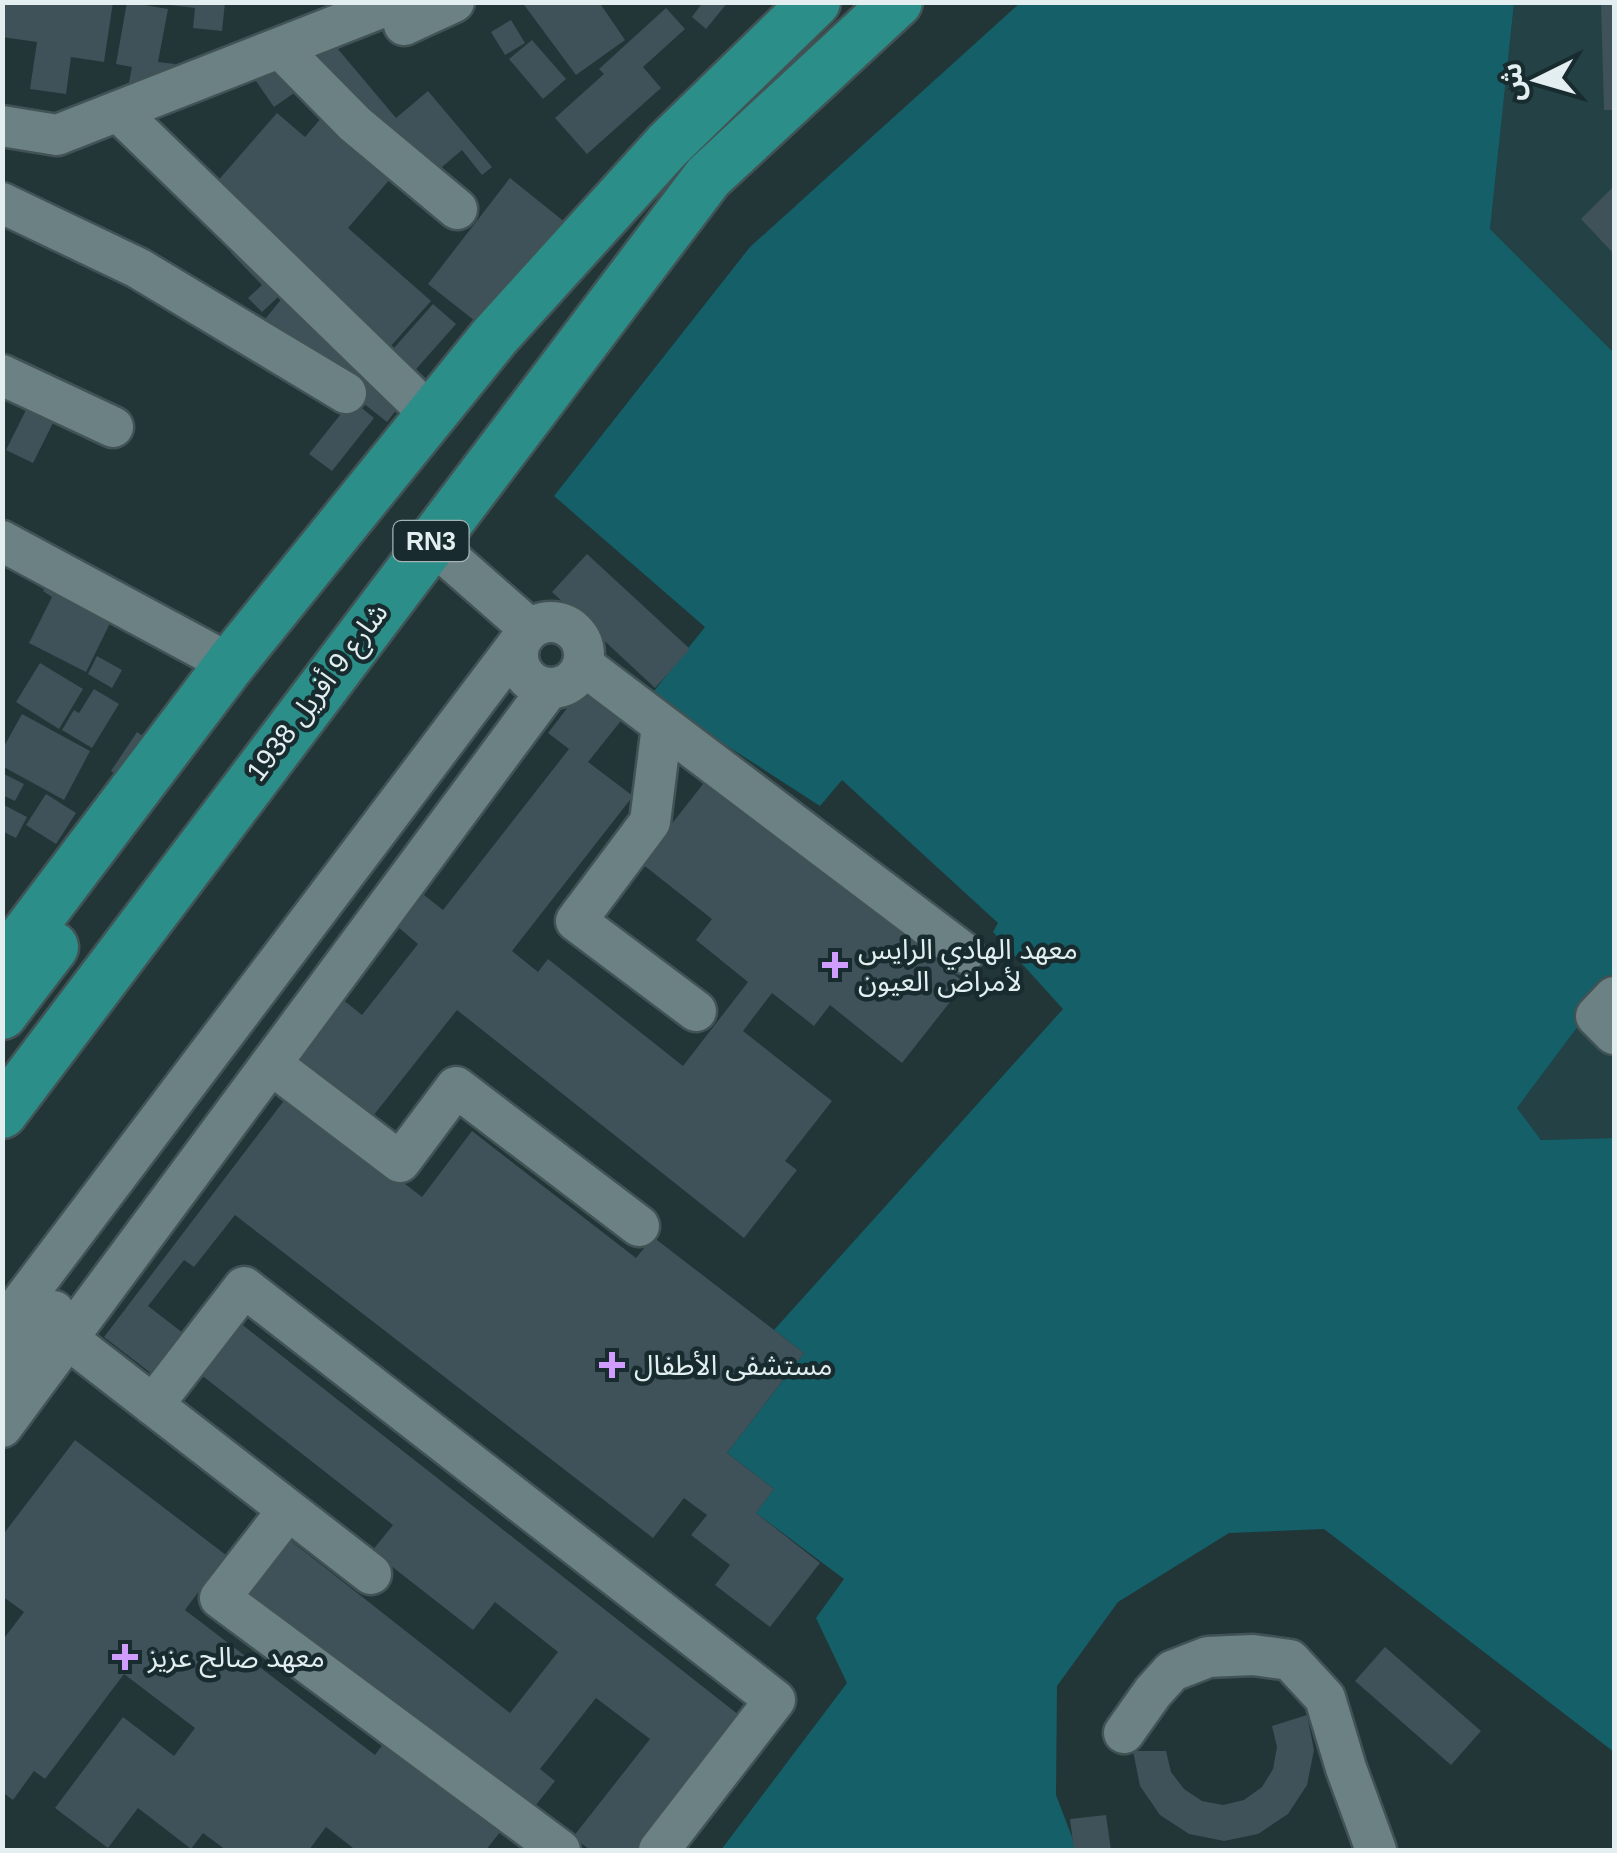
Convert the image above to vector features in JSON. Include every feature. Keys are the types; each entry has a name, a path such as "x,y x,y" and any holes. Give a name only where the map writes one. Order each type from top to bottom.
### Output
{"main road":[{"name":"شارع 9 أفريل 1938","path":"2,1054 372,571 612,268 659,216 708,177 897,2"},
{"name":"شارع 9 أفريل 1938","path":"2,966 230,664 495,336 668,146 814,3"},
{"name":"شارع 9 أفريل 1938","path":"2,1014 506,345 668,146"},
{"name":"شارع 9 أفريل 1938","path":"2,1113 708,177"}],"street":[{"path":"2,126 57,135 280,50 340,15 397,2 404,25 454,2"},
{"path":"280,50 355,124 457,210"},
{"path":"118,112 430,415"},
{"path":"2,203 138,268 346,393"},
{"path":"2,374 113,427"},
{"path":"2,540 230,664"},
{"path":"430,542 527,632"},
{"path":"2,1328 527,632 546,622 562,623 572,629 582,642 583,665 574,678 562,686 540,684 518,659 527,632"},
{"path":"583,665 964,954"},
{"path":"2,1427 272,1064 540,684"},
{"path":"2,1379 540,684"},
{"path":"662,726 650,822 576,922 696,1011"},
{"path":"1614,996 1596,1016 1614,1034"},
{"path":"272,1064 400,1162 456,1087 639,1226"},
{"path":"153,1405 244,1287 775,1700 659,1850"},
{"path":"68,1339 371,1574"},
{"path":"288,1510 220,1598 560,1850"},
{"path":"1124,1733 1172,1671 1208,1657 1253,1655 1290,1660 1325,1698 1376,1850"}],"shaded area":[{"path":"1020,3 1514,3 1490,229 1614,353 1614,978 1517,1108 1541,1140 1614,1138 1614,1752 1324,1529 1229,1533 1118,1602 1057,1686 1056,1795 1077,1850 721,1850 847,1683 816,1618 844,1579 756,1513 774,1489 727,1453 804,1353 774,1330 1063,1009 993,932 998,923 842,780 820,806 650,696 705,627 554,496 750,247"},
{"path":"1514,3 1614,3 1614,353 1490,229"},
{"path":"1614,978 1614,1138 1541,1140 1517,1108"}],"building":[{"path":"2,2 113,2 104,62 71,57 66,94 30,89 37,42 2,37"},
{"path":"127,2 168,9 158,62 175,64 170,95 128,87 132,67 116,64"},
{"path":"170,2 225,2 222,31 193,28 195,8"},
{"path":"522,2 599,2 625,40 576,75"},
{"path":"703,2 728,2 706,29 692,17"},
{"path":"1601,2 1614,2 1614,110 1604,110"},
{"path":"666,8 685,29 643,67 661,88 587,154 555,118 604,74 599,69"},
{"path":"511,20 525,43 505,55 491,32"},
{"path":"276,40 307,84 274,107 244,64"},
{"path":"532,40 566,79 543,99 509,59"},
{"path":"332,42 396,118 428,91 492,167 482,175 462,150 416,189 309,62"},
{"path":"328,110 397,171 348,228 431,301 382,356 291,285 262,312 248,298 262,285 231,253 246,237 202,199 277,113 305,137"},
{"path":"510,178 566,223 484,328 428,284"},
{"path":"1614,186 1614,254 1581,219"},
{"path":"287,292 411,391 387,422 262,323"},
{"path":"433,304 456,324 409,377 386,357"},
{"path":"38,386 65,399 33,463 6,450"},
{"path":"352,400 374,418 332,471 309,454"},
{"path":"587,554 690,649 655,688 552,592"},
{"path":"50,577 116,611 86,672 29,643 52,597 43,591"},
{"path":"97,656 122,670 112,688 88,674"},
{"path":"40,663 83,689 59,729 16,702"},
{"name":"معهد الهادي الرايس لأمراض العيون","path":"588,681 628,712 588,762 633,796 512,951 538,972 548,959 683,1066 748,982 696,940 712,919 641,863 707,779 965,983 902,1063 830,1005 814,1026 772,993 743,1031 832,1101 785,1161 797,1170 744,1238 457,1010 373,1116 292,1052 337,995 362,1015 418,944 398,927 424,895 443,910 569,749 548,733"},
{"path":"94,689 119,704 92,748 62,730"},
{"path":"22,714 90,751 64,800 2,766 2,750"},
{"path":"137,732 157,746 131,785 111,771"},
{"path":"2,773 24,784 15,801 2,795"},
{"path":"46,794 76,813 56,844 26,825"},
{"path":"2,804 27,817 16,838 2,831"},
{"name":"مستشفى الأطفال","path":"289,1094 422,1197 472,1131 636,1258 653,1237 804,1353 727,1453 774,1489 756,1513 820,1563 770,1627 715,1585 730,1565 691,1535 707,1515 684,1498 653,1538 235,1215 194,1267 184,1260 148,1306 187,1336 156,1377 104,1337"},
{"path":"240,1323 744,1719 641,1850 590,1850 573,1837 650,1739 596,1698 540,1769 555,1781 528,1815 243,1592 286,1537 510,1713 558,1652 495,1602 473,1630 372,1551 393,1525 200,1374"},
{"name":"معهد صالح عزيز","path":"75,1440 226,1555 185,1610 375,1755 391,1733 508,1822 486,1850 351,1850 326,1827 309,1850 226,1850 203,1833 191,1849 138,1808 108,1848 55,1808 123,1717 174,1756 195,1728 124,1674 45,1779 34,1771 13,1800 2,1792 2,1641 24,1612 2,1596 2,1536"},
{"path":"1385,1647 1481,1731 1451,1765 1355,1681"},
{"path":"1307,1715 1314,1750 1307,1785 1288,1814 1258,1834 1224,1841 1189,1834 1160,1815 1140,1786 1133,1751 1166,1751 1171,1772 1184,1789 1202,1801 1223,1805 1244,1800 1262,1787 1273,1769 1277,1747 1272,1726"},
{"path":"1106,1815 1111,1850 1074,1850 1070,1819"}],"place":[{"name":"معهد الهادي الرايس لأمراض العيون","path":"835,965"},
{"name":"مستشفى الأطفال","path":"612,1365"},
{"name":"معهد صالح عزيز","path":"125,1657"}]}
